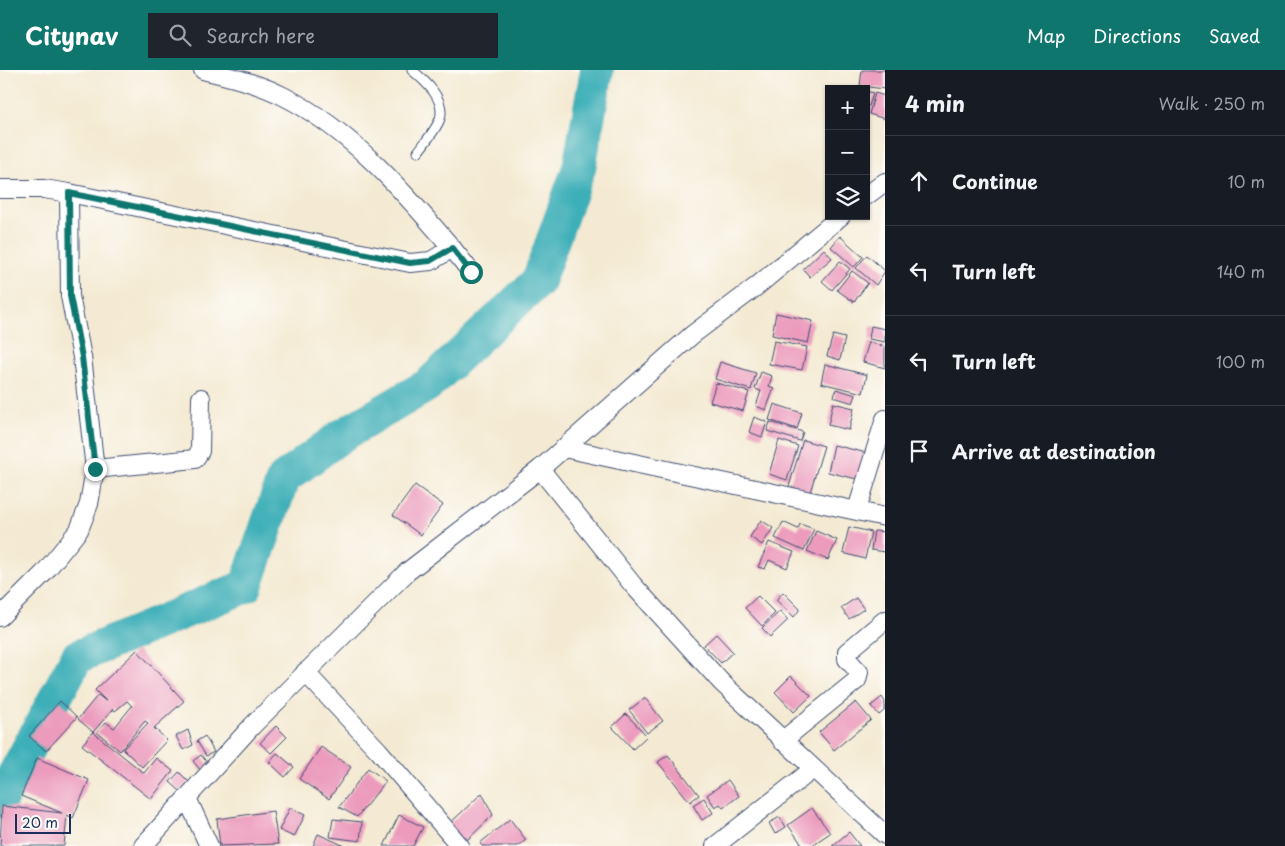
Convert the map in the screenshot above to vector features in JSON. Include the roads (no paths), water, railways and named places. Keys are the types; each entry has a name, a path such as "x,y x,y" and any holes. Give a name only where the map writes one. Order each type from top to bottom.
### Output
{"street":[{"path":"203,70 281,95 351,142 386,174 471,272"},
{"path":"870,193 885,182"},
{"path":"0,189 44,189 69,193 410,263 430,261 452,248"},
{"path":"0,617 44,573 79,530 89,504 95,469 82,357 70,296 69,193"},
{"path":"143,846 252,726 407,572 540,469 692,335 758,286 836,220"},
{"path":"95,469 195,459 200,450 201,398"},
{"path":"858,510 885,419"},
{"path":"564,448 719,483 885,517"},
{"path":"540,469 633,585 722,683 812,770 885,835"},
{"path":"782,741 860,677 860,672 847,660 847,652 885,620"},
{"path":"305,672 379,751 460,846"},
{"path":"715,846 812,770"},
{"path":"187,798 209,846"}],"lane":[{"path":"412,70 428,84 440,104 440,119 418,152"}],"waterway":[{"path":"0,801 77,657 246,586 283,479 341,436 428,385 538,281 579,168 597,70"}]}
